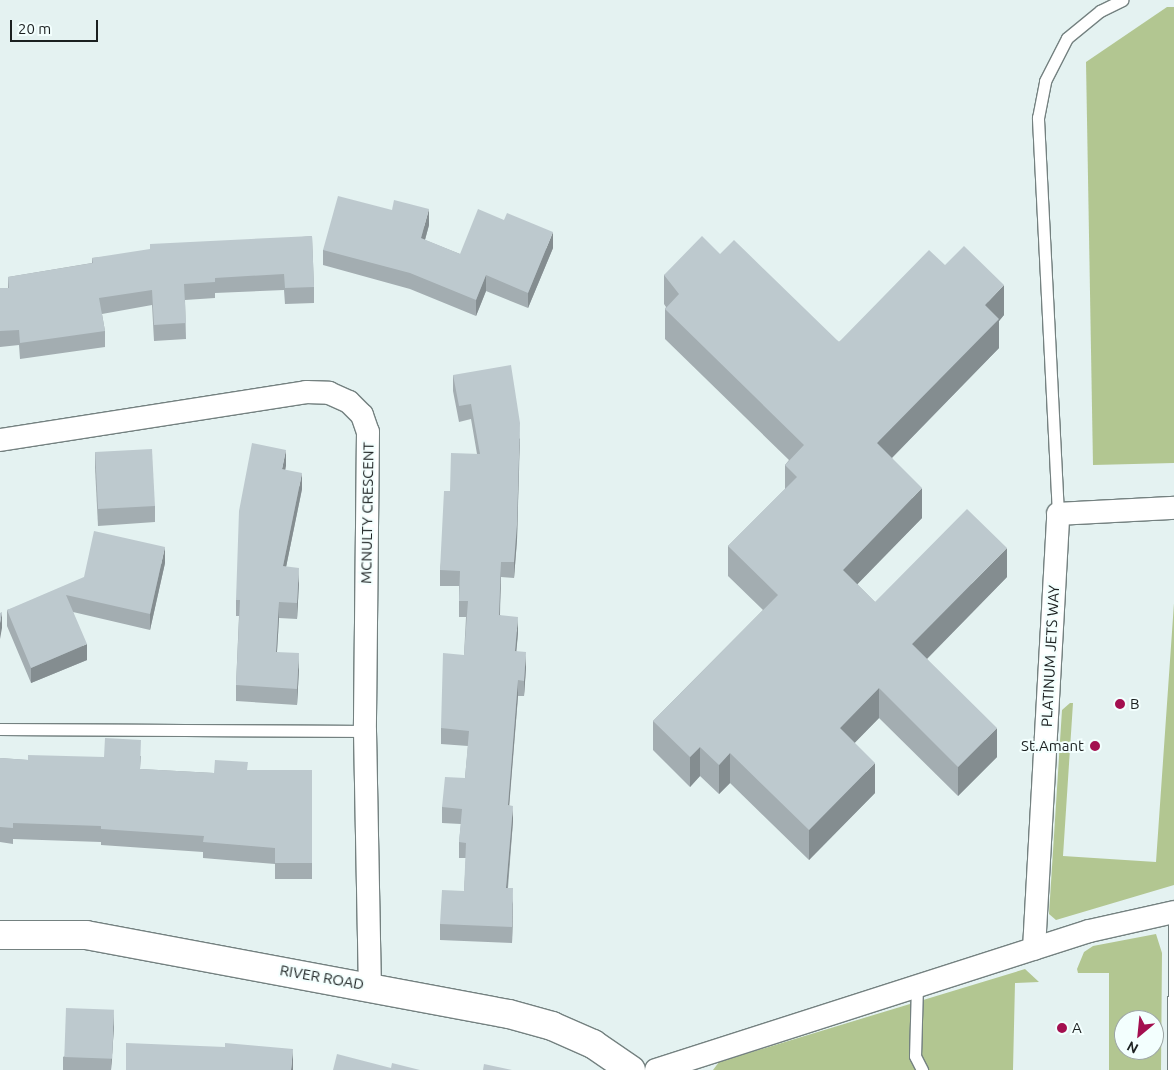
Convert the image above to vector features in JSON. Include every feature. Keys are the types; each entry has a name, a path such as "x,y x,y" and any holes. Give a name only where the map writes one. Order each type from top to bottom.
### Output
{"street":[{"name":"MCNULTY CRESCENT","path":"0,440 306,392 329,393 349,402 362,415 368,432 366,731 370,985"},
{"path":"1058,514 1174,508"},
{"name":"PLATINUM JETS WAY","path":"1034,949 1058,514"},
{"path":"656,1070 1089,932 1174,912"},
{"name":"RIVER ROAD","path":"0,935 86,935 370,985 509,1014 552,1026 593,1044 631,1070"}],"lane":[{"path":"1058,514 1038,118 1045,81 1067,38 1100,11 1123,0"},
{"path":"0,729 366,731"},
{"path":"1173,1070 1174,912"},
{"path":"918,985 914,1056 922,1070"}],"green space":[{"path":"1167,7 1174,7 1174,463 1093,465 1086,62"},
{"path":"1174,603 1174,885 1056,920 1049,914 1062,710 1070,703 1073,703 1063,856 1156,862"},
{"path":"1156,934 1162,953 1162,1010 1114,1010 1114,1060 1161,1060 1161,1070 1109,1070 1109,973 1078,973 1077,969 1084,952 1093,946"},
{"path":"1025,969 1039,982 1015,983 1013,1070 713,1070 719,1062"}],"building":[{"path":"338,196 392,210 394,200 429,209 421,238 460,254 478,209 504,220 507,213 553,232 528,293 486,275 476,300 410,273 323,250"},
{"path":"312,236 314,287 285,288 284,274 215,278 215,282 184,284 186,323 154,325 152,290 99,298 105,331 20,343 19,330 0,331 0,288 9,288 8,277 93,263 92,258 150,249 150,244"},
{"path":"702,236 720,254 734,240 839,342 929,250 945,265 964,246 1004,285 985,305 999,319 877,443 922,488 843,570 875,602 967,509 1007,548 912,644 997,728 958,767 879,688 840,728 875,763 809,830 730,753 719,765 700,747 690,757 653,721 778,595 728,546 797,477 785,465 804,445 665,309 679,294 664,275"},
{"path":"511,365 520,423 517,525 514,562 501,562 499,615 518,617 515,651 526,652 524,681 518,680 508,805 513,806 506,888 513,888 512,927 440,924 442,890 464,891 466,843 459,842 462,809 442,807 445,777 465,778 469,731 441,728 443,653 464,655 468,601 459,601 460,571 440,570 444,491 450,491 451,453 480,454 471,404 459,406 453,375"},
{"path":"252,443 286,450 282,469 302,473 283,566 299,568 297,603 279,602 276,652 299,653 297,689 236,685 240,600 236,600 239,511"},
{"path":"152,449 155,506 98,509 95,452"},
{"path":"94,531 165,547 150,614 66,595 87,644 31,668 7,610 84,577"},
{"path":"105,738 141,740 140,769 214,773 215,760 248,762 247,770 312,770 312,863 275,863 275,848 203,842 204,836 101,829 101,826 13,823 13,828 0,827 0,758 28,760 28,755 104,757"},
{"path":"66,1008 114,1010 112,1059 64,1057"},
{"path":"126,1043 225,1047 225,1043 293,1049 291,1070 126,1070"},
{"path":"337,1054 391,1068 392,1063 420,1070 333,1070"},
{"path":"484,1064 512,1070 483,1070"}],"place":[{"name":"B","path":"1120,704"},
{"name":"St.Amant","path":"1095,746"},
{"name":"A","path":"1062,1028"}]}
